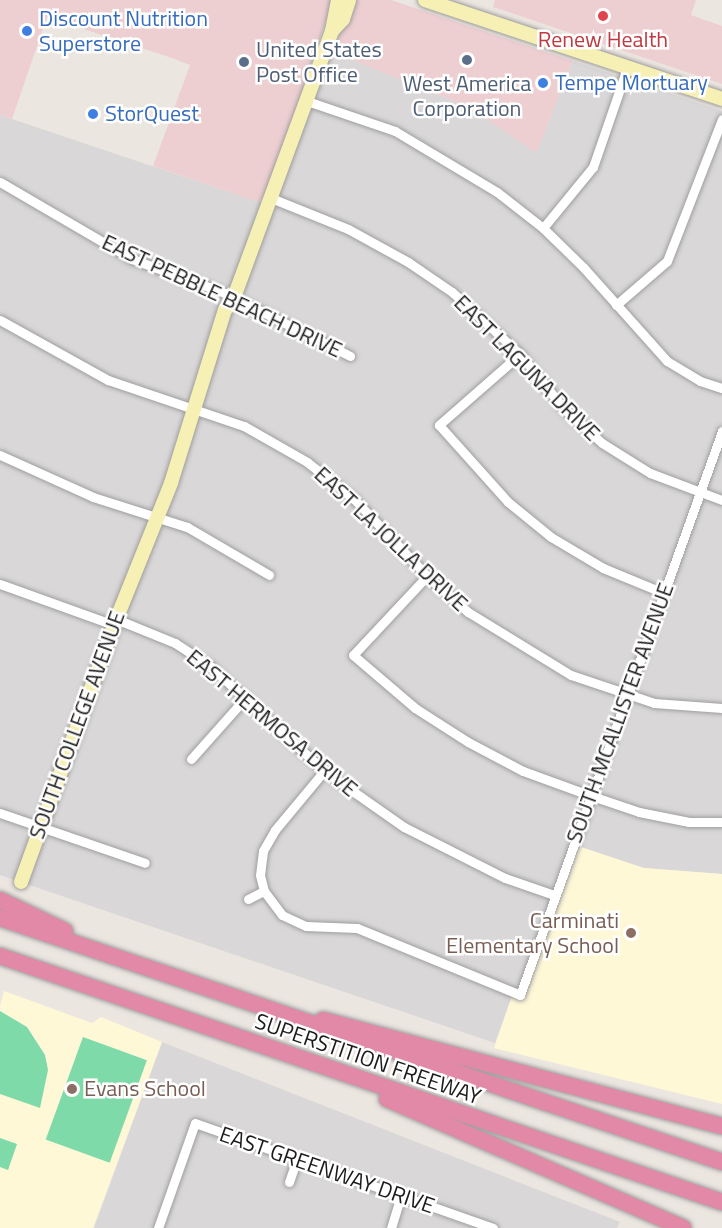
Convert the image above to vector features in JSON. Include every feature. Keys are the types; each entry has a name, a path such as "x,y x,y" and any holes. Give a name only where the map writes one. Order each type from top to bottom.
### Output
{"highway":[{"path":"0,900 139,966"},
{"name":"SUPERSTITION FREEWAY","path":"0,918 722,1162"},
{"name":"SUPERSTITION FREEWAY","path":"0,956 722,1202"},
{"path":"0,967 149,1008"},
{"path":"275,1012 344,1023 455,1057 722,1126"},
{"path":"284,1054 683,1228"}],"street":[{"name":"SOUTH COLLEGE AVENUE","path":"21,882 154,517 163,478 175,462 215,351 233,313 233,300 332,31 338,0"},
{"name":"SOUTH COLLEGE AVENUE","path":"332,31 343,19 349,0"},
{"path":"425,0 722,99"},
{"path":"543,228 593,167 627,68"},
{"path":"307,101 395,131 497,192 543,228 667,361 700,381 722,388"},
{"path":"616,305 667,261 722,119"},
{"name":"EAST PEBBLE BEACH DRIVE","path":"0,182 125,255 225,293 233,300 304,330 350,356"},
{"name":"EAST LAGUNA DRIVE","path":"271,198 348,229 408,262 452,292 520,354 564,409 602,443 650,473 722,500"},
{"name":"EAST LA JOLLA DRIVE","path":"0,320 108,380 244,426 307,462 354,499 427,576 468,612 571,675 626,694 687,708 722,708"},
{"path":"520,354 439,425 508,502 551,537 603,568 664,593"},
{"name":"SOUTH MCALLISTER AVENUE","path":"264,891 282,915 306,926 357,928 520,995 589,795 722,431"},
{"path":"0,455 63,485 187,527 269,575"},
{"path":"427,576 353,655 415,708 468,742 524,771 639,812 689,822 722,822"},
{"name":"EAST HERMOSA DRIVE","path":"0,584 175,643 246,697 324,771 404,827 504,878 554,895"},
{"path":"191,759 246,697"},
{"path":"248,899 264,891 260,875 263,851 275,830 324,771"},
{"path":"0,813 145,863"},
{"name":"EAST GREENWAY DRIVE","path":"158,1228 195,1124 493,1228"},
{"path":"289,1182 297,1159"},
{"path":"391,1228 401,1195"}],"shaded area":[{"path":"0,0 333,0 267,192 259,202 153,166 190,65 172,58 47,17 12,119 0,115"},
{"path":"352,0 391,0 573,61 536,153 471,108 333,52"},
{"path":"495,0 696,0 691,15 722,26 722,84 493,7"},
{"path":"326,49 471,108 536,153 573,61 722,111 722,874 644,868 611,859 520,995 513,993 495,1043 0,875 0,115 268,205"},
{"name":"Carminati Elementary School","path":"572,844 644,868 722,874 722,1104 494,1048 513,993 519,995"},
{"name":"Evans School","path":"4,991 92,1023 101,1017 162,1042 93,1228 0,1228 0,1006"},
{"path":"162,1042 620,1222 617,1228 94,1228"}],"green space":[{"path":"0,1011 27,1027 45,1055 48,1070 40,1108 0,1094"},
{"path":"83,1037 147,1060 110,1163 46,1139"},
{"path":"0,1138 17,1144 8,1170 0,1167"}],"place":[{"name":"Renew Health","path":"603,16"},
{"name":"Discount Nutrition Superstore","path":"27,31"},
{"name":"West America Corporation","path":"467,60"},
{"name":"United States Post Office","path":"244,62"},
{"name":"Tempe Mortuary","path":"543,83"},
{"name":"StorQuest","path":"93,114"},
{"name":"Carminati Elementary School","path":"631,933"},
{"name":"Evans School","path":"72,1089"}]}
